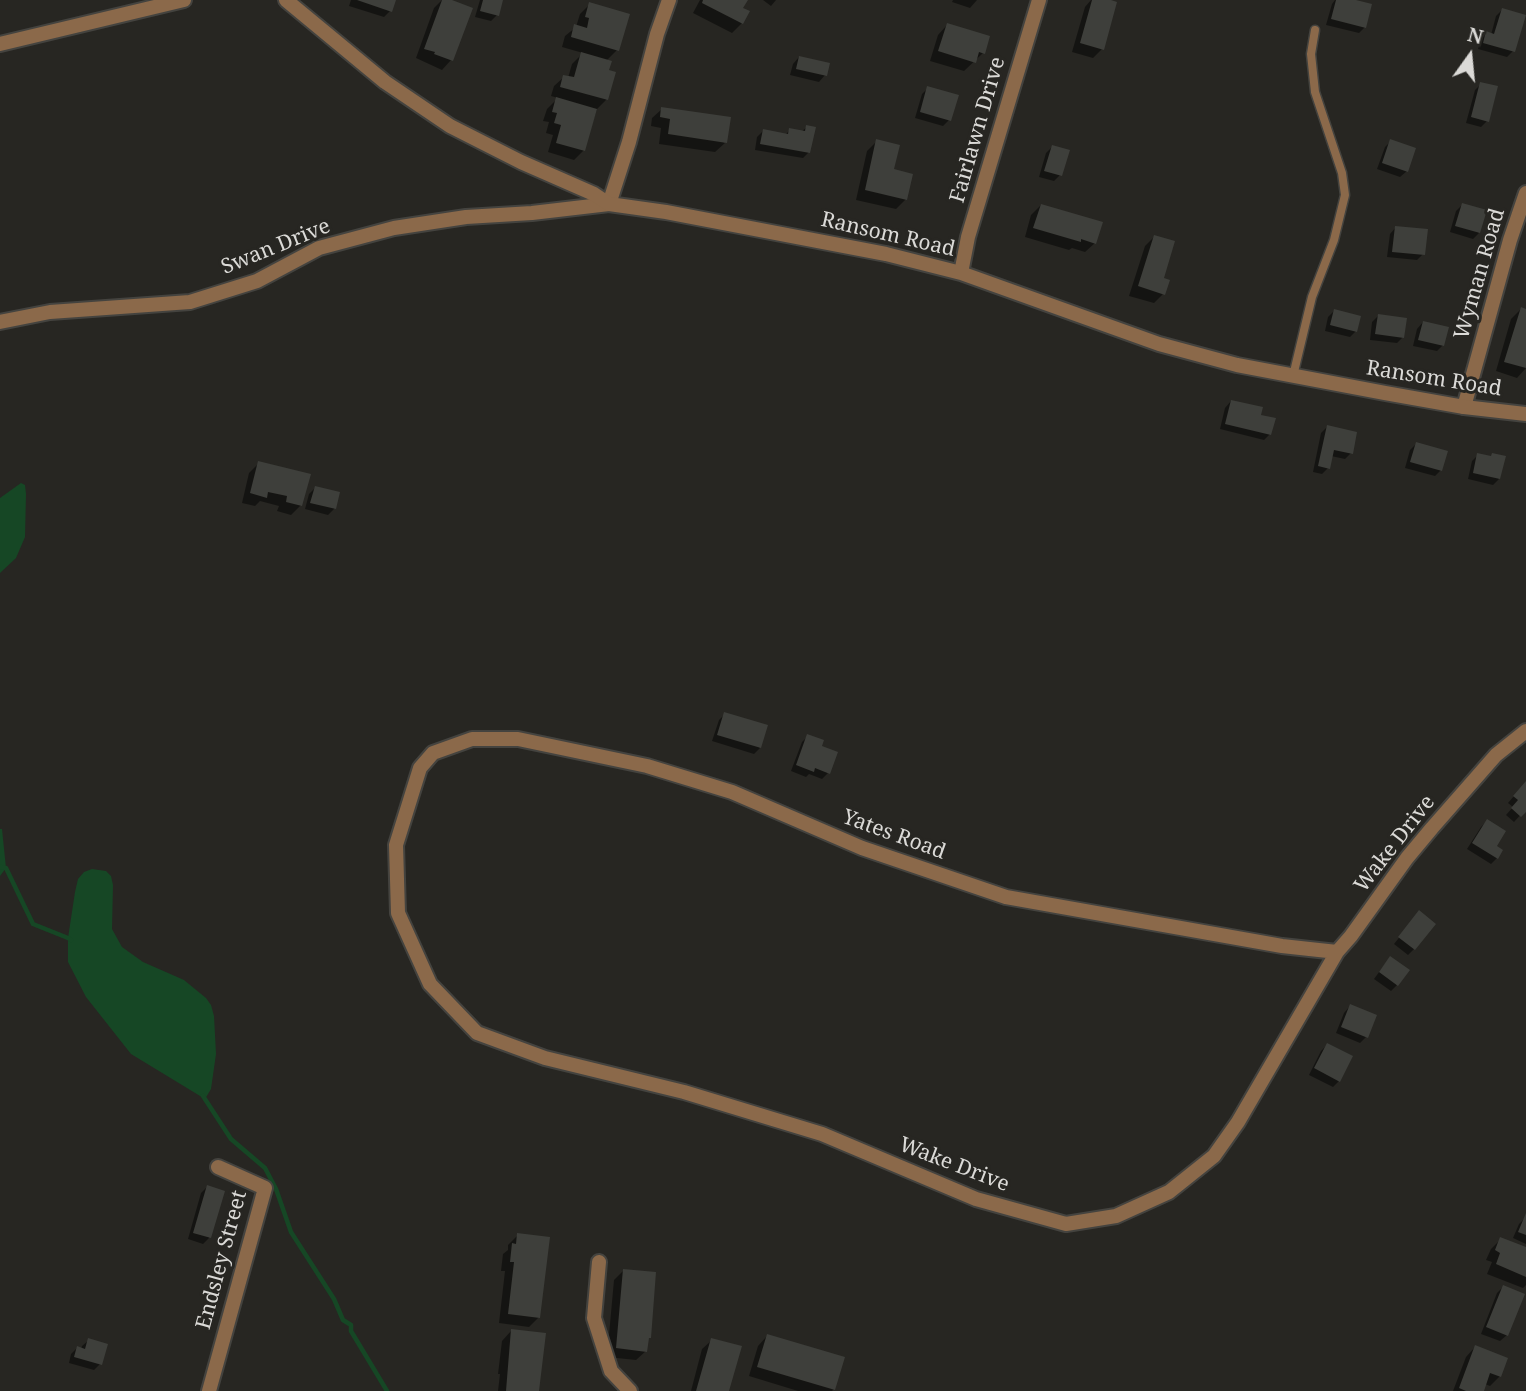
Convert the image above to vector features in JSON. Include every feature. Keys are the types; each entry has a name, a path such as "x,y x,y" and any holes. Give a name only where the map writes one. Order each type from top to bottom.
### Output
{"street":[{"path":"0,44 184,0"},
{"name":"Ransom Road","path":"286,0 385,82 450,126 520,162 594,194 609,204 666,212 862,249 961,273 1158,344 1237,365 1464,407 1526,414"},
{"path":"609,204 669,0"},
{"name":"Fairlawn Drive","path":"961,273 968,237 1039,0"},
{"name":"Wyman Road","path":"1464,407 1510,240 1526,193"},
{"name":"Swan Drive","path":"0,322 50,312 190,302 257,281 319,248 394,228 466,217 609,204"},
{"name":"Wake Drive","path":"446,749 433,753 420,768 396,845 398,913 430,984 477,1033 545,1058 684,1092 822,1134 976,1199 1066,1224 1116,1216 1169,1192 1214,1156 1238,1122 1337,952 1432,828 1496,755 1526,731"},
{"name":"Yates Road","path":"446,749 472,739 518,739 647,766 732,792 862,848 1006,897 1282,946 1337,952"},
{"name":"Endsley Street","path":"209,1391 265,1188 218,1167"},
{"path":"599,1262 594,1318 611,1371 630,1391"}],"lane":[{"path":"1293,376 1312,297 1334,240 1345,195 1342,173 1315,92 1311,54 1315,30"}],"shaded area":[{"path":"21,483 25,485 26,494 25,537 16,558 0,573 0,498"},
{"path":"0,829 6,868 0,876"},
{"path":"92,869 106,871 111,876 112,929 122,947 143,962 184,980 211,1005 216,1054 211,1089 205,1099 131,1054 86,997 68,962 68,938 78,879 84,872"}],"building":[{"path":"357,0 396,0 392,12"},
{"path":"442,0 452,0 473,8 453,61 424,49"},
{"path":"483,0 503,0 499,16 480,11"},
{"path":"703,0 748,0 743,8 750,11 743,24 702,3"},
{"path":"1092,0 1117,2 1104,50 1080,43"},
{"path":"1336,0 1356,0 1372,4 1366,28 1331,19"},
{"path":"589,2 630,14 619,51 571,37 574,24 587,28 589,18 585,17"},
{"path":"1502,8 1526,15 1515,52 1483,43 1486,31 1494,34"},
{"path":"947,23 990,36 985,54 979,52 976,63 938,51"},
{"path":"581,52 612,61 609,70 616,72 608,100 560,87 563,75 574,77"},
{"path":"799,56 830,63 827,76 796,69"},
{"path":"1480,82 1498,86 1489,122 1471,117"},
{"path":"927,86 959,95 951,121 920,112"},
{"path":"556,97 597,109 585,151 556,143 561,125 554,123 557,113 552,112"},
{"path":"661,107 731,117 727,143 668,134 670,119 660,117"},
{"path":"806,125 816,127 810,153 760,144 763,129 788,134 789,128 805,131"},
{"path":"876,139 900,145 894,169 913,174 907,200 865,190"},
{"path":"1390,139 1416,148 1408,172 1382,163"},
{"path":"1052,145 1070,150 1062,176 1044,171"},
{"path":"1462,203 1487,210 1480,233 1455,226"},
{"path":"1041,204 1103,222 1096,244 1033,228"},
{"path":"1395,226 1428,229 1425,255 1392,252"},
{"path":"1154,235 1175,241 1164,278 1170,280 1165,295 1138,286"},
{"path":"1521,307 1526,309 1526,368 1504,362"},
{"path":"1334,309 1361,316 1357,332 1330,325"},
{"path":"1378,314 1407,318 1404,338 1375,334"},
{"path":"1423,321 1449,327 1444,346 1418,340"},
{"path":"1231,400 1263,407 1261,415 1276,418 1271,435 1225,424"},
{"path":"1327,425 1357,432 1353,454 1334,450 1330,469 1318,466"},
{"path":"1416,442 1448,451 1442,471 1410,462"},
{"path":"1477,453 1506,456 1500,479 1473,473"},
{"path":"258,461 311,474 302,506 286,502 287,496 268,492 267,498 250,493"},
{"path":"315,486 340,492 336,509 310,503"},
{"path":"724,712 768,725 761,748 717,735"},
{"path":"807,734 824,740 822,746 838,752 830,774 815,768 814,772 796,765"},
{"path":"1526,781 1526,812 1521,817 1511,808 1518,800 1513,796"},
{"path":"1487,819 1506,831 1497,846 1503,850 1498,859 1472,843"},
{"path":"1419,910 1436,924 1415,950 1398,937"},
{"path":"1390,956 1410,970 1398,986 1379,972"},
{"path":"1350,1004 1377,1015 1368,1038 1341,1027"},
{"path":"1327,1043 1353,1056 1340,1082 1314,1068"},
{"path":"207,1185 225,1191 211,1238 193,1233"},
{"path":"1526,1213 1526,1235 1518,1232"},
{"path":"517,1233 550,1237 540,1318 508,1314 514,1262 510,1262 512,1243 516,1244"},
{"path":"1500,1237 1526,1247 1526,1277 1496,1264 1500,1253 1495,1250"},
{"path":"623,1269 656,1272 651,1338 647,1352 616,1348"},
{"path":"1503,1285 1525,1294 1508,1336 1486,1327"},
{"path":"511,1329 546,1333 539,1391 506,1391"},
{"path":"767,1334 845,1357 835,1390 757,1367"},
{"path":"88,1338 108,1344 102,1365 74,1357 77,1346 85,1349"},
{"path":"711,1338 742,1346 729,1391 696,1391"},
{"path":"1475,1345 1508,1358 1501,1377 1490,1373 1484,1391 1466,1391 1459,1388"}],"waterway":[{"path":"0,867 6,868 33,924 71,940"},
{"path":"203,1096 231,1139 265,1168 276,1189 291,1232 334,1299 343,1320 351,1325 351,1331 387,1391"}]}
